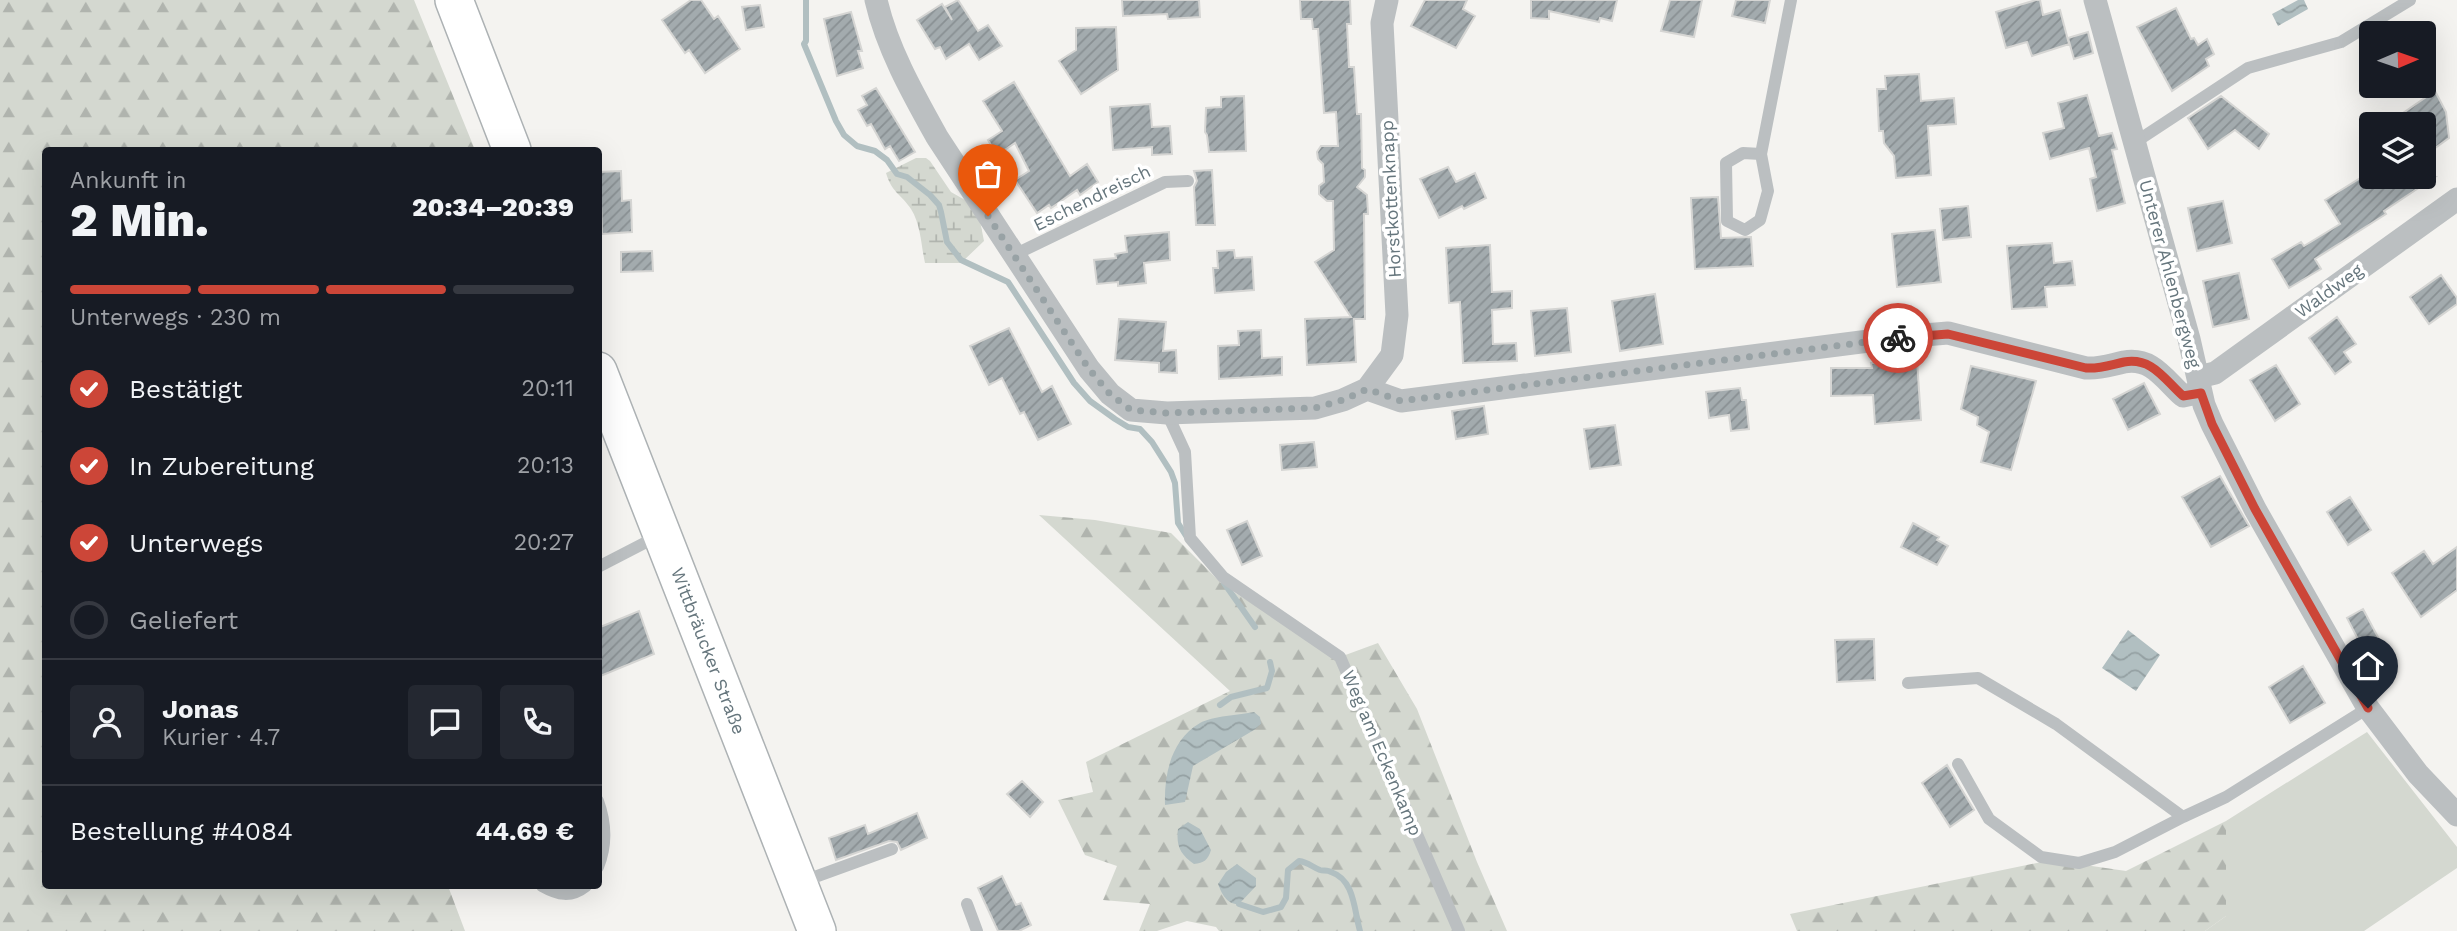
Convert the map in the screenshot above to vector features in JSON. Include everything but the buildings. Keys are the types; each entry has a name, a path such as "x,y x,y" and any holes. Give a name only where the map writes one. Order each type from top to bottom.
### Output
{"main road":[{"path":"454,0 511,147"},
{"name":"Wittbräucker Straße","path":"602,382 817,931"}],"street":[{"path":"876,0 915,98 937,137 1089,369 1110,394 1131,410 1167,413 1315,408 1367,389 1401,401 1900,337 1948,334 2086,368 2100,369 2139,360 2149,364 2183,396 2199,385"},
{"name":"Horstkottenknapp","path":"1367,389 1392,355 1397,315 1382,23 1387,0"},
{"name":"Unterer Ahlenbergweg","path":"2095,0 2199,385 2212,424 2255,509 2368,708 2418,774 2457,815"},
{"name":"Waldweg","path":"2199,385 2457,199"}],"lane":[{"path":"1761,154 1743,153 1726,163 1727,221 1745,230 1760,220 1768,191 1761,154 1791,0"},
{"path":"2134,144 2248,68 2341,42 2410,0"},
{"name":"Eschendreisch","path":"1014,255 1165,182 1188,181"},
{"name":"Weg am Eckenkamp","path":"1167,413 1185,452 1190,538 1223,577 1340,657 1459,931"},
{"path":"602,565 663,533"},
{"path":"1908,683 1978,678 2056,724 2183,817"},
{"path":"1958,764 1989,819 2041,857 2079,863 2115,852 2226,797 2368,708"},
{"path":"602,824 605,842 602,853"},
{"path":"797,884 892,849"},
{"path":"550,889 564,894 582,889"},
{"path":"967,904 977,931"}],"green space":[{"path":"0,0 414,0 474,147 42,147 42,889 449,889 465,931 0,931"},
{"path":"916,158 930,161 951,192 965,200 980,221 984,241 961,263 925,263 914,215 888,180 886,173"},
{"path":"1039,515 1095,520 1171,533 1224,586 1340,657 1378,643 1417,709 1507,931 1219,931 1216,927 1187,921 1157,931 1139,931 1150,904 1103,900 1117,866 1085,855 1058,800 1093,792 1086,762 1230,691"},
{"path":"2367,732 2457,847 2457,868 2364,931 2205,931 2226,916 2226,821"},
{"path":"2226,821 2226,916 2205,931 1797,931 1790,914 2051,860 2126,871"}],"water":[{"path":"2298,0 2304,0 2308,9 2278,26 2272,14"},
{"path":"2128,630 2160,655 2136,691 2102,668"},
{"path":"1254,712 1260,717 1261,724 1193,766 1185,802 1165,805 1171,759 1190,730 1212,719"},
{"path":"1188,822 1200,829 1211,850 1207,859 1200,863 1194,864 1189,860 1178,845 1178,829"},
{"path":"1237,864 1256,878 1256,886 1239,904 1235,904 1228,901 1218,884 1226,872"}],"waterway":[{"path":"806,0 804,44 844,135 857,146 875,151 887,160 897,174 907,177 930,195 939,205 947,242 961,260 1008,282 1074,383 1090,401 1128,427 1140,429 1152,442 1171,472 1175,483 1178,523 1188,539"},
{"path":"1224,583 1255,627"},
{"path":"1220,705 1231,697 1267,688 1272,671 1270,662"},
{"path":"1239,904 1263,912 1281,907 1286,898 1288,870 1299,861 1320,870 1330,871 1345,882 1352,897 1360,931"}],"way so far":[{"path":"988,216 1089,369 1110,394 1131,410 1167,413 1315,408 1367,389 1401,401 1898,338"}],"route":[{"path":"1898,338 1948,334 2086,368 2100,369 2139,360 2149,364 2183,396 2201,393 2212,424 2255,509 2368,708"}]}
